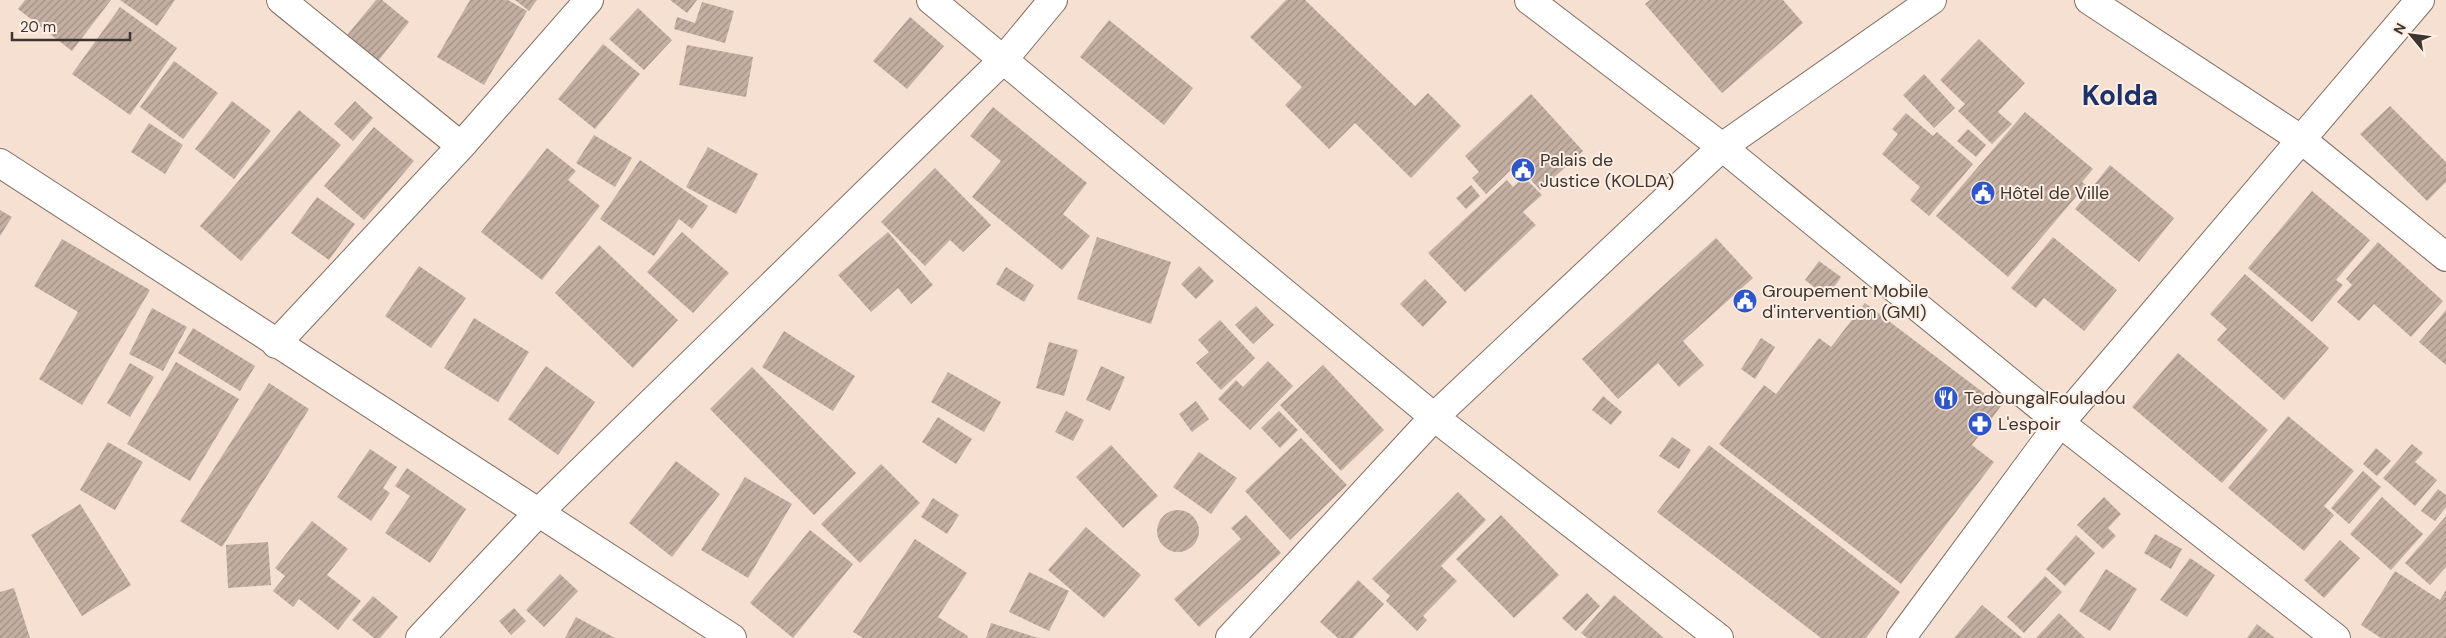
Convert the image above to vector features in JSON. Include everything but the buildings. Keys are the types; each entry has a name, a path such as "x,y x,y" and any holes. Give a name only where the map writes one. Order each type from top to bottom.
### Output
{"street":[{"path":"281,0 461,146"},
{"path":"276,344 461,146 589,0"},
{"path":"932,0 1434,417 1719,638"},
{"path":"420,638 538,513 1004,59 1053,0"},
{"path":"1529,0 1722,147 2060,423 2336,638"},
{"path":"1230,638 1434,417 1722,147 1932,0"},
{"path":"2089,0 2302,140 2446,257"},
{"path":"1901,638 2060,423 2420,0"},
{"path":"0,163 276,344 732,638"}],"place":[{"name":"Palais de Justice (KOLDA)","path":"1523,170"},
{"name":"Hôtel de Ville","path":"1983,193"},
{"name":"Groupement Mobile d'intervention (GMI)","path":"1745,301"},
{"name":"TedoungalFouladou","path":"1946,398"},
{"name":"L'espoir","path":"1980,424"}],"district":[{"name":"Kolda","path":"2120,95"}]}
